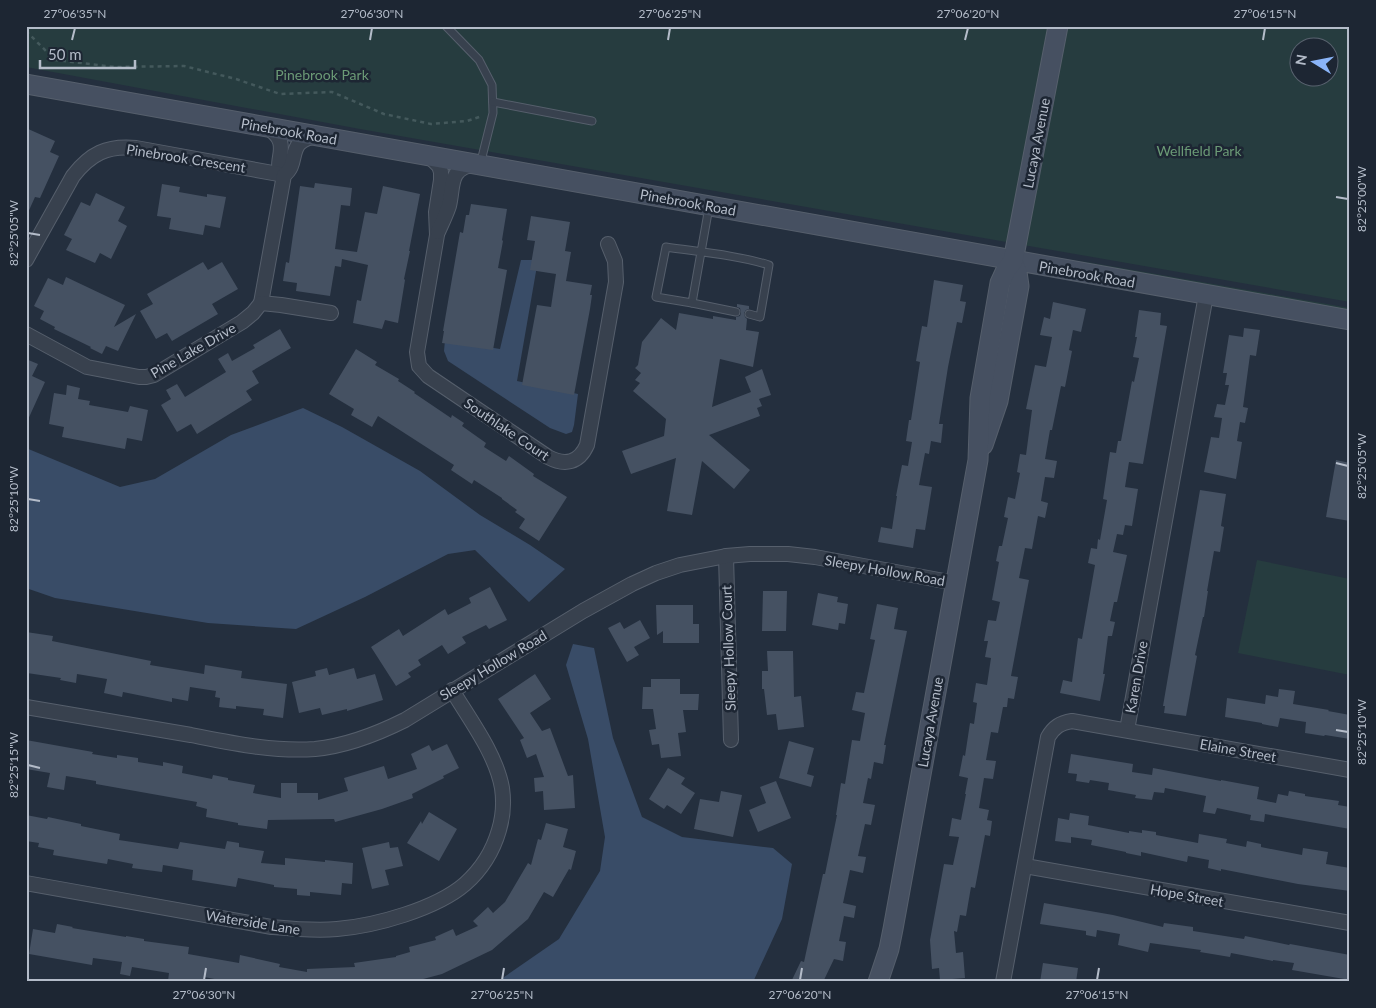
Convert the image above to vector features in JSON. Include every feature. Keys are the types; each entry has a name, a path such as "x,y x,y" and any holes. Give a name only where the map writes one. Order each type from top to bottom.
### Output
{"street":[{"name":"Lucaya Avenue","path":"878,982 889,949 893,929 978,460 998,401 1019,286 1013,261 1058,26"},
{"name":"Pinebrook Road","path":"26,84 1350,320"},
{"path":"265,127 280,140 282,151 278,165 284,175"},
{"path":"318,136 308,138 298,144 290,170 284,175 261,303 331,313"},
{"name":"Pinebrook Crescent","path":"26,260 73,176 89,159 109,149 136,148 284,175"},
{"name":"Southlake Court","path":"430,157 436,162 441,172 436,212 437,234"},
{"name":"Southlake Court","path":"477,165 462,168 455,175 448,207 437,234 416,356 419,366 428,376 548,457 559,462 575,460 584,451 587,444 616,282 615,261 608,244"},
{"name":"Karen Drive","path":"1003,982 1048,737 1059,724 1072,721 1127,730 1206,295"},
{"name":"Pine Lake Drive","path":"26,334 87,367 146,378 242,322 261,303"},
{"name":"Sleepy Hollow Road","path":"26,707 254,746 306,749 335,746 371,735 405,720 574,616 632,584 680,565 726,556 788,554 815,557 955,583"},
{"name":"Sleepy Hollow Court","path":"726,556 731,740"},
{"name":"Waterside Lane","path":"26,883 272,927 308,930 339,929 366,925 394,918 434,902 464,885 478,871 489,856 502,821 502,790 493,759 452,690"},
{"name":"Elaine Street","path":"1127,730 1350,770"},
{"name":"Hope Street","path":"1025,866 1350,923"}],"lane":[{"path":"446,26 479,60 492,85 493,113 477,165"},
{"path":"493,102 592,121"},
{"path":"692,302 710,206"},
{"path":"736,312 692,302 656,297 666,247 756,261 769,265 760,317 749,314"}],"path":[{"path":"26,31 55,60 115,67 184,66 236,79 280,94 332,92 384,114 431,124 467,121 493,113"}],"green space":[{"name":"Wellfield Park","path":"26,26 1350,26 1350,302 360,129 26,67"},
{"path":"1070,259 1350,308 1350,314"},
{"path":"1257,560 1350,579 1350,675 1238,653"}],"water":[{"path":"521,260 538,260 517,381 578,394 572,432 566,434 550,428 448,361 444,351 445,340 500,349"},
{"path":"303,408 342,427 420,471 480,515 565,569 529,602 475,550 448,554 365,597 296,629 208,623 55,598 26,588 26,448 120,487 155,479 231,435"},
{"path":"573,644 594,648 613,738 642,817 682,837 773,848 792,864 782,919 753,982 497,982 559,939 600,871 605,837 588,739 566,665"}],"building":[{"path":"26,128 55,141 50,152 59,156 40,198 35,197 26,217"},
{"path":"315,183 352,188 350,206 341,205 335,249 357,252 365,212 377,214 383,186 420,194 398,323 385,320 382,329 353,323 357,300 361,301 368,265 342,259 341,267 335,266 330,296 296,291 297,283 283,281 286,262 289,263 300,186 314,188"},
{"path":"162,184 180,187 179,192 207,197 207,194 226,197 220,228 205,225 203,235 169,229 171,218 157,216"},
{"path":"96,193 125,207 118,221 127,226 111,259 100,253 95,263 66,250 72,239 64,235 81,202 90,206"},
{"path":"471,204 507,209 498,268 507,270 493,350 442,343 460,232 463,233 466,215 469,215"},
{"path":"531,216 570,222 565,251 571,252 566,281 592,285 590,309 574,395 522,385 537,305 551,307 556,274 530,270 535,241 527,240"},
{"path":"203,262 208,270 222,262 238,289 212,304 218,314 172,341 167,333 156,339 140,311 153,304 147,294"},
{"path":"66,277 125,305 114,327 136,314 118,351 106,346 102,354 54,329 55,327 40,319 44,311 34,306 48,278 63,285"},
{"path":"934,280 963,285 960,301 966,302 962,323 957,322 948,367 939,424 943,424 941,443 931,441 929,454 925,453 919,485 932,487 925,530 916,529 913,548 878,542 881,527 892,529 902,465 908,466 912,442 906,441 920,362 916,361 922,326 927,327"},
{"path":"1053,302 1086,309 1081,332 1073,330 1069,350 1072,351 1065,387 1061,386 1052,430 1050,430 1045,459 1057,461 1054,478 1045,477 1041,501 1048,503 1045,518 1038,516 1032,549 1025,548 1019,578 1029,580 1011,676 1018,677 1014,699 1008,698 1007,707 1003,707 998,733 991,732 986,760 996,761 993,779 984,778 979,808 989,810 987,820 992,821 990,836 985,835 975,888 971,887 966,916 960,915 957,932 954,931 956,953 963,952 965,978 940,980 939,968 932,969 930,940 944,864 953,865 959,837 949,836 952,818 961,820 966,794 968,778 959,776 963,755 965,756 970,723 974,724 977,703 973,702 976,683 987,685 991,658 985,657 988,641 984,641 988,620 996,621 1000,602 992,600 999,562 996,561 999,546 1002,546 1008,518 1004,517 1008,497 1015,499 1020,473 1017,472 1020,454 1026,455 1032,410 1026,409 1035,365 1046,367 1052,337 1040,335 1044,317 1050,319"},
{"path":"737,304 749,306 749,309 744,313 747,319 746,330 759,332 753,367 720,359 712,407 751,392 745,377 762,369 771,395 759,399 762,406 757,408 760,416 709,435 750,470 734,489 702,461 692,515 667,511 676,458 631,474 622,451 664,436 666,419 633,391 640,383 635,380 641,373 635,368 638,365 642,342 661,318 676,330 679,313 713,319 713,316 736,320 736,317 740,316 741,313"},
{"path":"1139,310 1161,313 1160,325 1167,326 1143,464 1129,462 1125,487 1138,489 1132,526 1125,525 1123,535 1117,534 1113,552 1127,555 1117,602 1114,602 1110,621 1115,622 1112,636 1108,636 1103,674 1105,674 1100,701 1060,693 1063,680 1072,682 1078,638 1082,639 1095,565 1088,563 1091,548 1097,549 1098,539 1100,540 1107,500 1103,499 1110,452 1116,453 1118,441 1121,441 1132,381 1134,382 1139,358 1133,357"},
{"path":"1244,328 1260,330 1256,356 1250,355 1243,407 1248,408 1245,423 1240,422 1237,441 1242,442 1236,479 1204,472 1211,437 1219,438 1222,418 1214,417 1217,404 1225,405 1229,385 1225,385 1227,373 1223,373 1229,335 1243,337"},
{"path":"280,329 291,348 252,371 259,383 246,391 252,400 197,434 191,424 177,432 161,405 171,399 166,390 177,384 185,397 226,372 218,359 228,353 232,361 255,348 253,345"},
{"path":"356,349 377,362 375,365 399,379 398,381 414,393 451,418 452,415 464,423 462,426 486,443 484,447 506,461 509,456 534,474 533,476 567,497 539,541 519,528 525,519 515,512 517,510 502,498 474,480 472,484 451,470 454,465 378,416 372,427 351,415 354,409 329,394"},
{"path":"26,359 38,364 32,376 45,382 26,424"},
{"path":"67,385 80,388 78,399 90,401 89,405 128,412 130,406 148,410 142,441 127,438 125,449 62,437 64,427 49,424 54,393 66,395"},
{"path":"1336,460 1350,463 1350,521 1326,517"},
{"path":"1200,490 1226,494 1221,526 1224,527 1220,552 1214,551 1186,716 1164,713 1165,706 1163,706"},
{"path":"490,587 507,620 489,629 486,625 462,637 466,643 448,654 442,645 418,660 421,665 408,673 411,677 396,686 371,647 399,629 403,636 445,609 448,615 471,603 469,598"},
{"path":"763,591 787,591 786,631 762,631"},
{"path":"818,593 838,597 837,602 848,604 845,624 839,623 838,630 812,625"},
{"path":"877,604 898,608 894,629 907,631 884,745 886,745 883,764 874,762 871,779 868,778 863,803 875,805 871,825 865,824 858,856 866,857 863,873 850,870 843,903 856,906 854,918 844,916 839,941 846,942 843,961 834,959 823,982 791,982 801,961 804,962 823,874 825,874 837,815 841,783 845,784 852,740 860,741 865,713 852,710 856,692 864,693 875,640 870,639"},
{"path":"656,605 693,605 693,624 699,624 699,643 663,643 663,631 657,635"},
{"path":"640,620 650,638 634,647 639,655 627,662 608,628 620,622 624,629"},
{"path":"26,632 53,636 52,641 151,661 150,665 204,674 205,665 242,671 241,678 287,684 283,718 263,715 264,709 236,706 236,709 219,707 220,698 215,697 216,691 190,687 188,701 172,698 172,702 123,692 122,697 104,693 107,679 77,674 76,683 60,680 61,678 27,673 29,660 26,660"},
{"path":"767,651 793,651 794,697 801,696 804,727 778,730 776,714 767,715 764,689 762,689 762,671 768,671"},
{"path":"327,668 329,675 354,668 357,679 375,674 383,700 347,711 347,709 322,715 320,708 299,713 292,682 316,676 315,671"},
{"path":"535,674 551,699 530,713 542,731 550,728 568,776 573,775 575,808 544,810 543,791 535,792 534,778 544,777 536,754 527,758 520,740 524,738 498,699"},
{"path":"651,679 680,679 680,694 699,694 698,710 683,710 686,732 678,733 681,756 661,758 659,744 652,745 649,730 656,729 653,709 642,709 643,687 651,687"},
{"path":"1279,689 1295,691 1293,704 1350,715 1350,739 1305,733 1306,722 1280,718 1278,727 1225,717 1227,698 1265,704 1266,695 1278,697"},
{"path":"26,740 93,752 92,754 117,758 117,755 138,758 138,762 163,766 163,762 183,766 182,773 212,779 213,775 228,778 228,780 255,785 253,793 281,798 281,783 297,783 297,793 318,793 318,800 348,791 344,778 384,766 388,779 417,769 411,754 429,745 432,751 447,744 459,768 412,794 413,798 382,809 335,822 334,819 268,820 267,829 238,825 238,823 206,817 207,809 196,806 197,802 96,784 96,781 66,776 64,790 47,787 50,773 26,769"},
{"path":"789,741 814,748 807,774 814,776 811,787 779,778"},
{"path":"1071,754 1133,764 1132,772 1152,775 1153,768 1259,787 1257,799 1276,803 1278,794 1288,796 1289,791 1305,794 1305,796 1339,801 1338,805 1350,807 1350,829 1265,814 1264,822 1250,820 1251,815 1217,808 1215,814 1203,812 1206,796 1165,788 1164,793 1154,792 1152,800 1135,798 1136,795 1108,790 1109,783 1090,780 1089,783 1076,781 1077,774 1068,773"},
{"path":"668,768 685,778 681,784 695,793 681,814 667,805 664,809 649,799"},
{"path":"776,781 791,818 758,832 749,810 766,803 760,787"},
{"path":"721,791 742,795 733,837 694,829 700,799 719,802"},
{"path":"429,812 457,829 439,861 407,843"},
{"path":"1070,813 1089,816 1088,825 1129,833 1129,831 1142,833 1142,830 1156,832 1156,835 1198,843 1199,834 1227,839 1226,843 1246,847 1247,841 1261,844 1261,847 1302,855 1303,848 1328,852 1326,864 1350,868 1350,891 1298,884 1221,869 1221,871 1208,868 1209,860 1188,856 1187,862 1141,852 1141,856 1091,845 1092,840 1071,837 1071,843 1055,841 1058,818 1069,820"},
{"path":"26,815 47,819 48,817 120,834 119,840 178,849 180,842 225,849 227,841 239,843 239,847 264,851 261,863 285,865 285,858 353,863 352,884 342,883 341,895 310,892 310,896 297,895 297,889 274,887 274,885 238,878 236,887 192,880 193,870 163,865 162,872 132,868 133,864 108,859 107,864 53,855 54,850 38,847 39,843 26,841"},
{"path":"546,823 568,829 563,847 576,851 571,870 569,869 553,897 544,892 528,919 492,950 442,974 412,982 230,982 204,977 204,980 195,979 195,982 174,982 168,981 169,973 132,967 130,976 120,974 122,962 93,958 92,965 29,954 33,929 55,933 57,924 144,939 144,941 189,947 188,954 239,963 240,955 280,964 279,967 307,972 307,969 355,967 354,963 396,957 410,952 409,947 436,940 435,937 453,929 456,936 478,926 473,921 488,907 493,913 505,902 528,863 531,865 538,839 541,840"},
{"path":"389,842 390,848 398,847 403,866 385,870 389,885 372,889 362,848"},
{"path":"1044,903 1113,915 1163,927 1164,923 1193,927 1193,931 1244,939 1245,936 1350,955 1350,980 1292,970 1294,963 1231,953 1230,957 1200,952 1201,950 1150,943 1148,952 1118,945 1120,934 1097,930 1096,937 1086,935 1086,931 1040,924"},
{"path":"1043,963 1078,968 1076,982 1040,982"}],"park label":[{"name":"Pinebrook Park","path":"322,74"}]}
